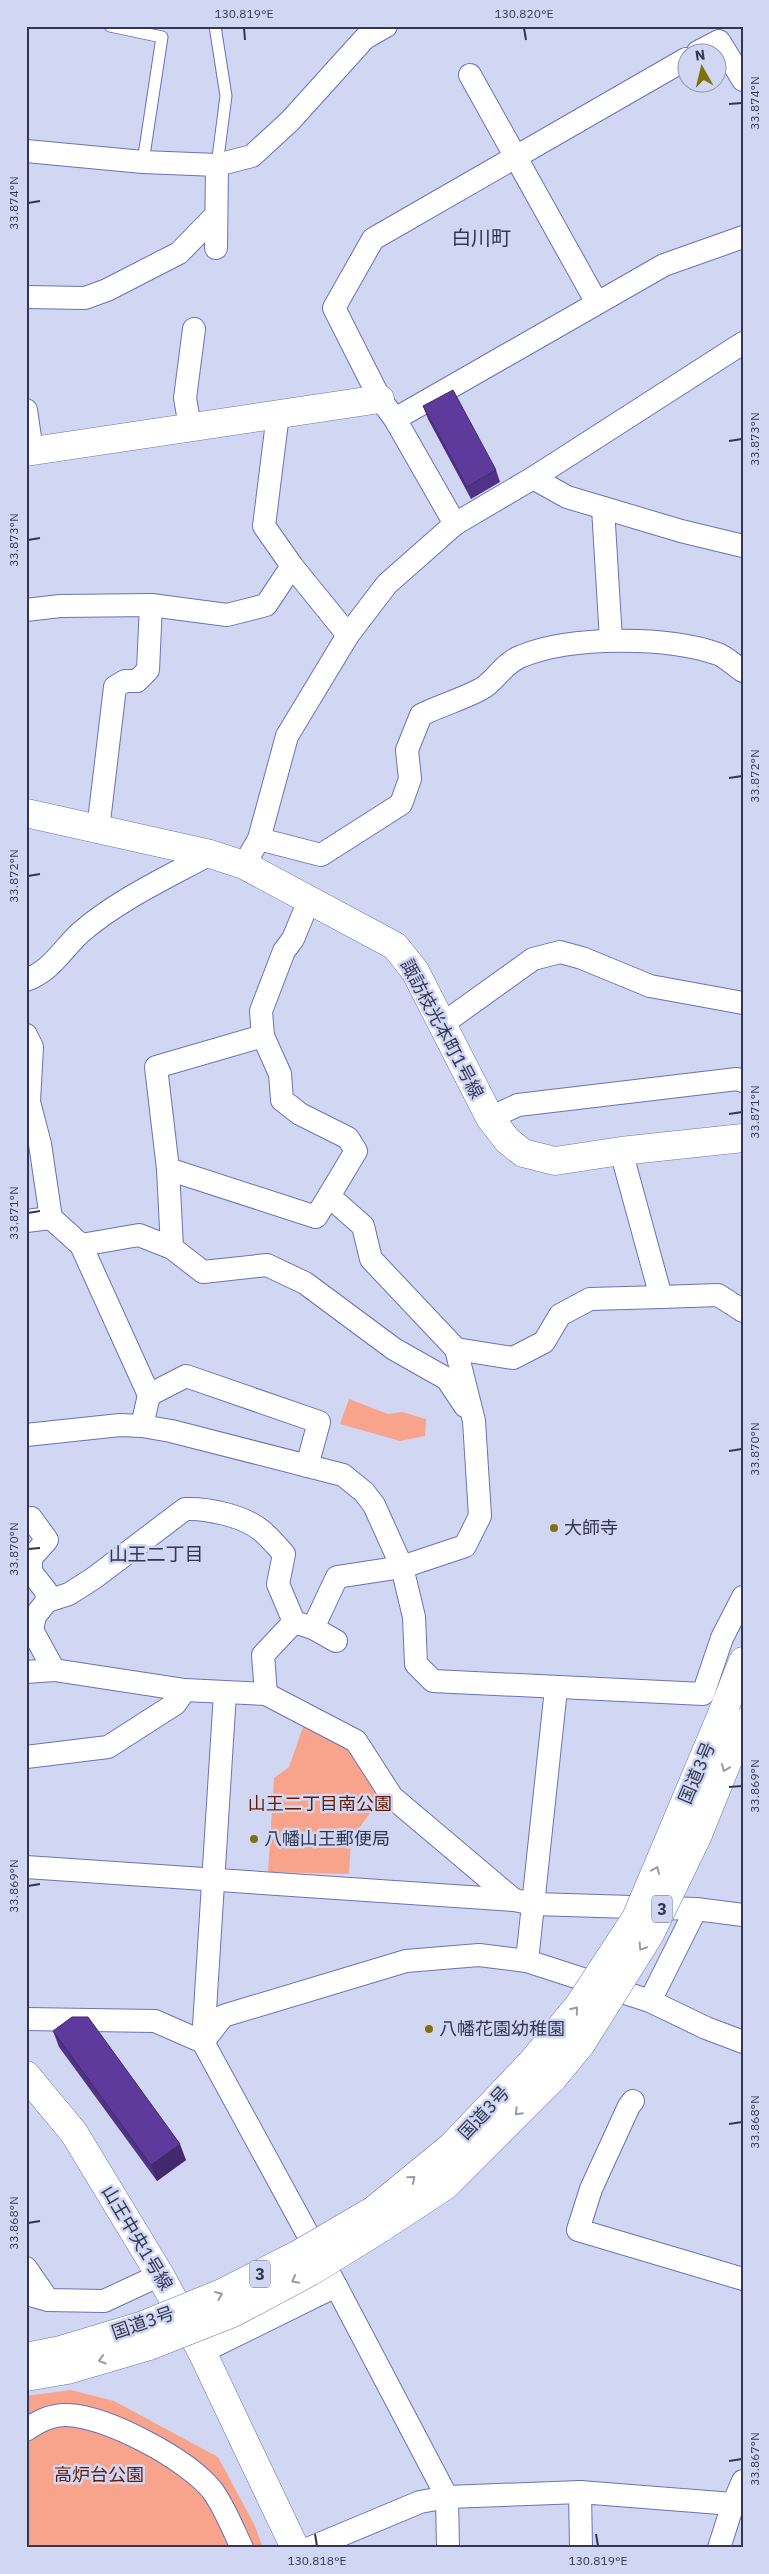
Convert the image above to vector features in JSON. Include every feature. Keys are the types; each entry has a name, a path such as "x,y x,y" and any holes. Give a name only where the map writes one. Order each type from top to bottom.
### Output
{"main road":[{"path":"29,451 278,414 388,409"},
{"name":"諏訪枝光本町1号線","path":"26,813 210,854 244,865 310,898 395,946 415,971 490,1118 507,1140 523,1153 555,1161 621,1151 743,1138"},
{"name":"国道3号","path":"26,2357 145,2336 233,2313 310,2272 378,2219 445,2186 543,2070 579,2005 636,1918 733,1718 743,1661"},
{"name":"山王中央1号線","path":"26,2075 74,2133 160,2275 202,2352 296,2548"},
{"name":"国道3号","path":"26,2377 67,2370 145,2336"}],"street":[{"path":"26,151 143,162 217,165 252,156 290,121 365,38 386,26"},
{"path":"715,34 743,80"},
{"path":"455,524 388,409 334,308 373,239 676,65"},
{"path":"470,74 597,303"},
{"path":"216,248 217,165"},
{"path":"26,298 85,298 107,290 179,253 215,216"},
{"path":"388,409 597,303 664,265 743,237"},
{"path":"190,426 185,398 194,329"},
{"path":"244,865 259,839 287,736 348,634 387,584 455,524 533,478 743,344"},
{"path":"26,410 29,451"},
{"path":"278,414 264,526 292,566 348,634"},
{"path":"533,478 567,498 681,531 743,546"},
{"path":"603,508 612,640"},
{"path":"26,610 60,606 151,605 228,615 266,605 292,566"},
{"path":"98,830 116,688 125,681 137,681 148,670 151,605"},
{"path":"259,839 321,855 403,806 410,779 407,750 422,715 447,702 482,689 500,669 521,656 565,645 612,640 675,644 719,654 743,671"},
{"path":"26,980 41,975 80,934 122,902 210,854"},
{"path":"168,1170 316,1217 356,1151 348,1138 300,1114 282,1100 280,1074 263,1036 261,1011 284,951 293,939 310,898"},
{"path":"441,1025 533,959 560,952 650,986 743,1004"},
{"path":"26,1034 32,1047 28,1102 40,1144 51,1218 81,1245 149,1395 142,1426"},
{"path":"172,1248 168,1170 156,1066 263,1036"},
{"path":"490,1118 518,1106 738,1079 743,1081"},
{"path":"621,1151 661,1297"},
{"path":"266,1694 263,1655 303,1625 336,1577 402,1567 465,1546 480,1516 474,1421 456,1349 371,1259 363,1226 329,1196"},
{"path":"26,1221 51,1218"},
{"path":"81,1245 139,1235 172,1248 203,1272 267,1265 304,1283 394,1349 446,1379 474,1421"},
{"path":"456,1349 513,1358 544,1342 560,1315 590,1299 718,1295 743,1311"},
{"path":"149,1395 186,1376 319,1422 307,1466"},
{"path":"26,1435 120,1425 142,1426 172,1431 343,1475 364,1492 374,1505 402,1567 414,1617 416,1664 432,1681 556,1689 664,1691 703,1694"},
{"path":"46,1601 69,1594 94,1578 185,1509 202,1508 231,1516 261,1530 284,1554 278,1584 303,1625 336,1641"},
{"path":"26,1519 32,1518 48,1540 31,1558 31,1572 46,1591 46,1601 35,1616 32,1630 54,1670"},
{"path":"743,1597 722,1638 703,1694 702,1708 743,1740"},
{"path":"26,1672 54,1670 185,1690 266,1694 356,1741 392,1797 524,1902"},
{"path":"527,1961 524,1902 556,1689"},
{"path":"26,1757 108,1747 175,1704 185,1690"},
{"path":"225,1693 203,2042 336,2286 447,2496 448,2548"},
{"path":"26,1867 524,1902 696,1910 743,1915"},
{"path":"650,2001 696,1910"},
{"path":"203,2042 222,2016 406,1961 479,1955 527,1961 650,2001 676,2021 743,2042"},
{"path":"26,2019 155,2020 203,2042"},
{"path":"633,2102 629,2106 591,2188 578,2230 743,2278"},
{"path":"26,2268 48,2300"},
{"path":"26,2294 48,2300 104,2301 160,2275"},
{"path":"202,2352 336,2286"},
{"path":"26,2430 43,2418 68,2414 114,2426 173,2457 212,2490 242,2548"},
{"path":"719,2548 733,2504 743,2481"},
{"path":"580,2492 582,2548"},
{"path":"310,2548 420,2502 447,2496 580,2492 733,2504"}],"lane":[{"path":"110,26 162,37 143,162"},
{"path":"215,26 226,96 217,165"}],"green space":[{"path":"349,1399 388,1414 402,1412 426,1419 425,1436 400,1441 340,1424"},
{"name":"山王二丁目南公園","path":"303,1727 346,1748 382,1797 351,1839 349,1874 268,1872 274,1778 289,1767"},
{"name":"高炉台公園","path":"71,2390 114,2401 218,2457 255,2526 263,2548 26,2548 26,2396"}],"building":[{"path":"453,390 496,470 467,487 423,406"},
{"path":"72,2017 88,2017 180,2144 151,2165 53,2031"}],"place":[{"name":"大師寺","path":"554,1528"},
{"name":"八幡山王郵便局","path":"254,1839"},
{"name":"八幡花園幼稚園","path":"429,2029"}],"district":[{"name":"白川町","path":"481,238"},
{"name":"山王二丁目","path":"156,1554"}]}
